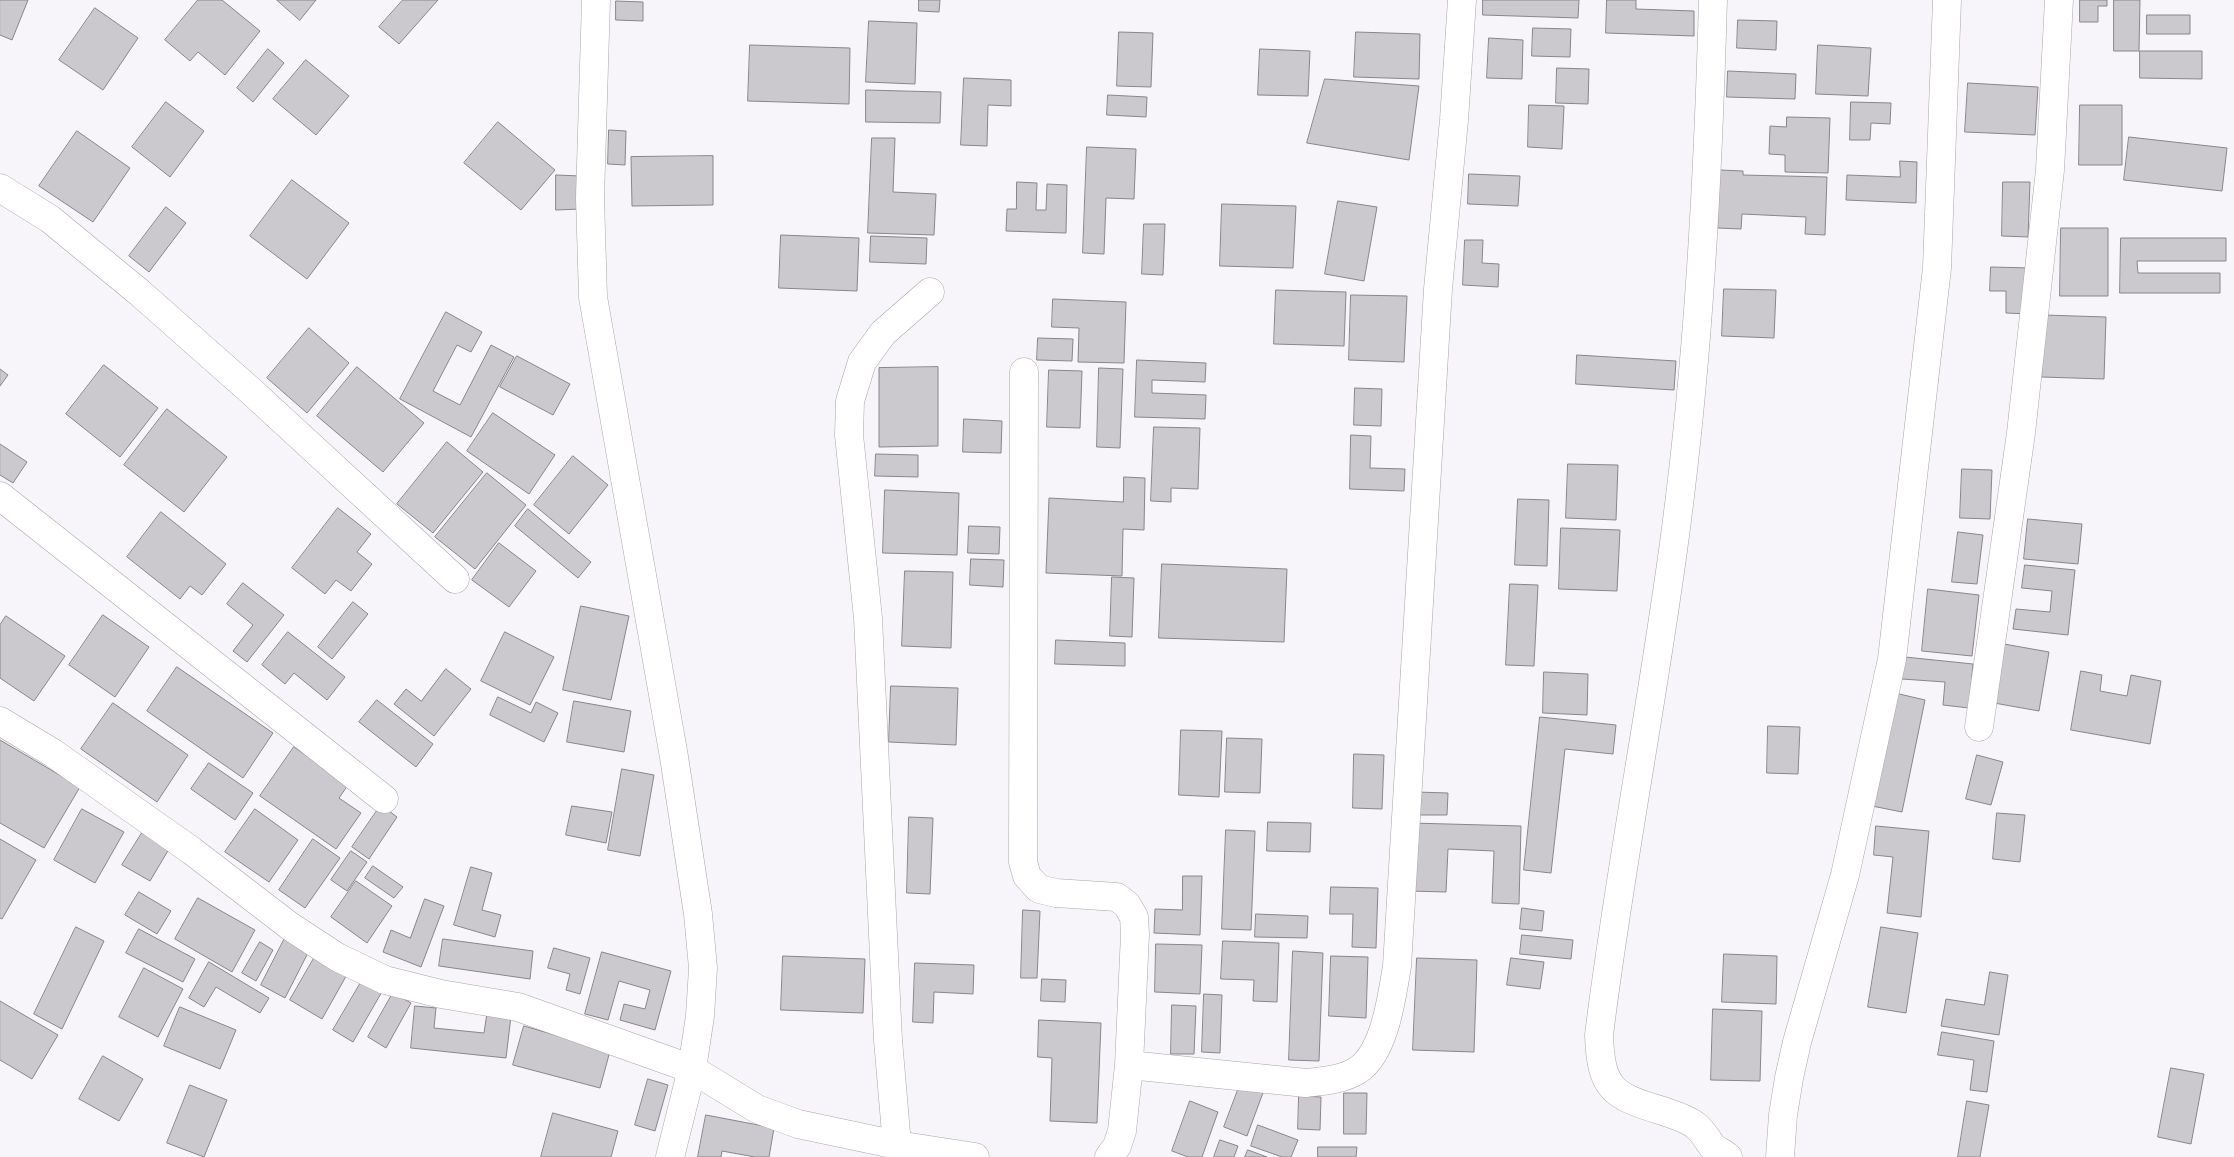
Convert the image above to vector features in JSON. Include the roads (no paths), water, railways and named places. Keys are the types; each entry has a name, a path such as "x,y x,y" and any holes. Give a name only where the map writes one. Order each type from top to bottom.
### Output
{"street":[{"path":"596,0 590,198 594,297 651,618 698,914 703,968 700,1016 692,1069 670,1157"},
{"path":"1129,1065 1306,1083 1334,1080 1359,1069 1374,1051 1389,1012 1397,966 1438,289 1454,120 1462,0"},
{"path":"1713,0 1709,136 1695,349 1676,528 1599,1035 1600,1061 1606,1080 1618,1095 1638,1104 1680,1116 1696,1125 1714,1148 1728,1157"},
{"path":"1780,1157 1783,1115 1797,1042 1845,875 1892,659 1937,268 1947,0"},
{"path":"1979,727 2022,433 2050,170 2059,0"},
{"path":"0,188 50,219 140,293 252,392 455,579"},
{"path":"897,1145 888,1040 868,618 849,435 850,401 862,362 882,333 930,292"},
{"path":"1024,372 1022,862 1027,876 1039,888 1056,893 1116,897 1128,905 1134,917 1135,934 1129,1065 1122,1131 1117,1146 1109,1157"},
{"path":"0,496 384,799"},
{"path":"0,721 86,776 192,851 291,927 337,957 385,980 441,994 518,1007 692,1069 757,1109 798,1124 897,1145 975,1157"}]}
